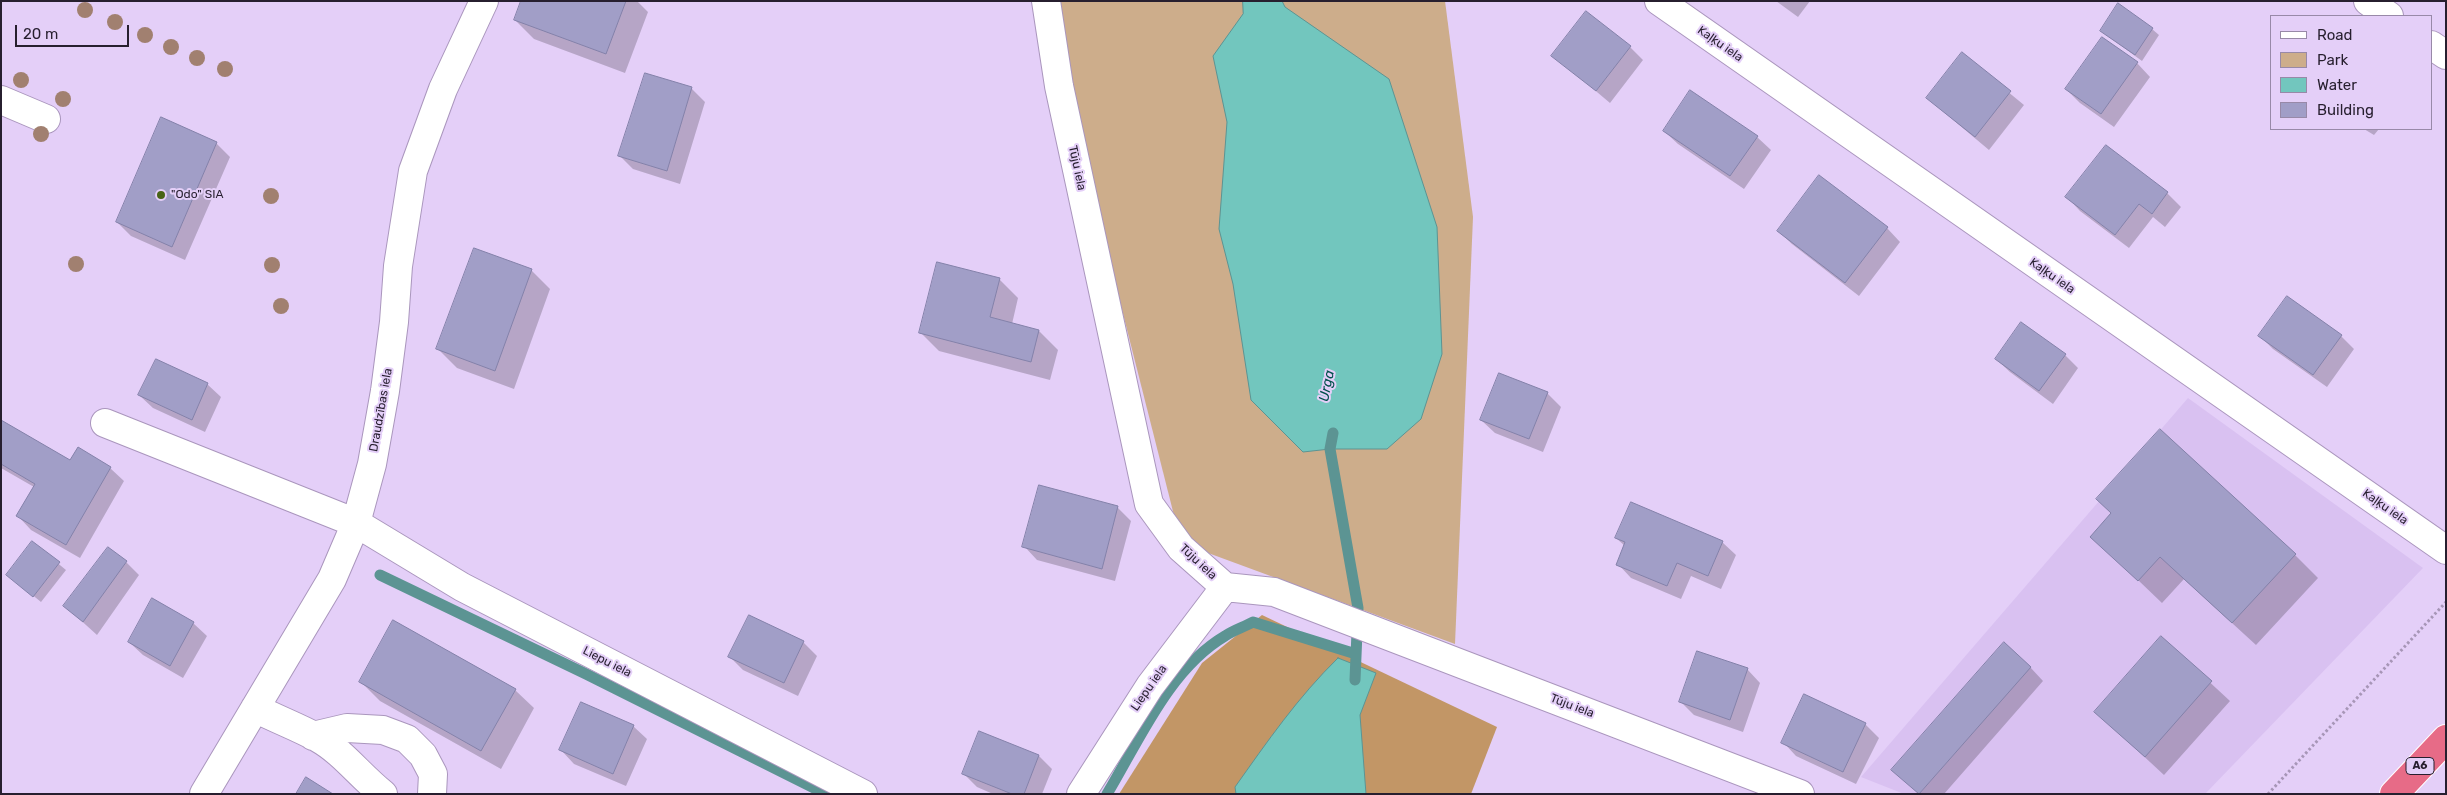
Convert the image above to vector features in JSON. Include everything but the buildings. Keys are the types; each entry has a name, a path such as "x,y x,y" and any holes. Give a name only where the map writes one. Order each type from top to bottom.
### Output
{"highway":[{"name":"A6","path":"2394,794 2446,739"}],"street":[{"name":"Draudzības iela","path":"204,794 332,579 356,523 372,464 386,391 398,266 412,171 443,89 484,1"},
{"name":"Tūju iela","path":"1046,1 1059,86 1149,504 1181,548 1225,586 1274,592 1800,794"},
{"name":"Kaļķu iela","path":"1659,1 2444,545"},
{"path":"2368,1 2388,15"},
{"path":"2432,46 2446,55"},
{"path":"1,100 46,120"},
{"name":"Liepu iela","path":"105,423 356,523 462,587 863,794"},
{"name":"Liepu iela","path":"1080,794 1150,686 1225,586"},
{"path":"255,708 313,736 346,759 382,794"},
{"path":"313,736 347,728 383,730 407,739 423,755 433,774 432,794"}],"path":[{"path":"2268,794 2446,602"}],"shaded area":[{"path":"2188,398 2423,568 2205,794 1904,794 1861,777"},
{"path":"1262,615 1497,727 1471,794 1119,794 1202,663"}],"green space":[{"path":"1060,1 1445,1 1473,217 1455,644 1181,543 1076,128"}],"water":[{"path":"1243,1 1282,1 1285,7 1389,79 1437,227 1442,354 1421,419 1387,449 1330,449 1303,452 1251,400 1233,284 1219,229 1227,122 1213,56 1243,14"},
{"path":"1338,658 1376,673 1360,715 1366,794 1236,794 1235,787 1271,737 1296,704"}],"waterway":[{"name":"Urga","path":"1333,433 1330,449 1358,608 1355,680"},
{"path":"380,575 586,674 826,794"},
{"path":"1107,794 1144,729 1171,687 1187,667 1205,650 1228,634 1253,622 1356,654"}],"place":[{"name":"\"Odo\" SIA","path":"161,195"}]}
